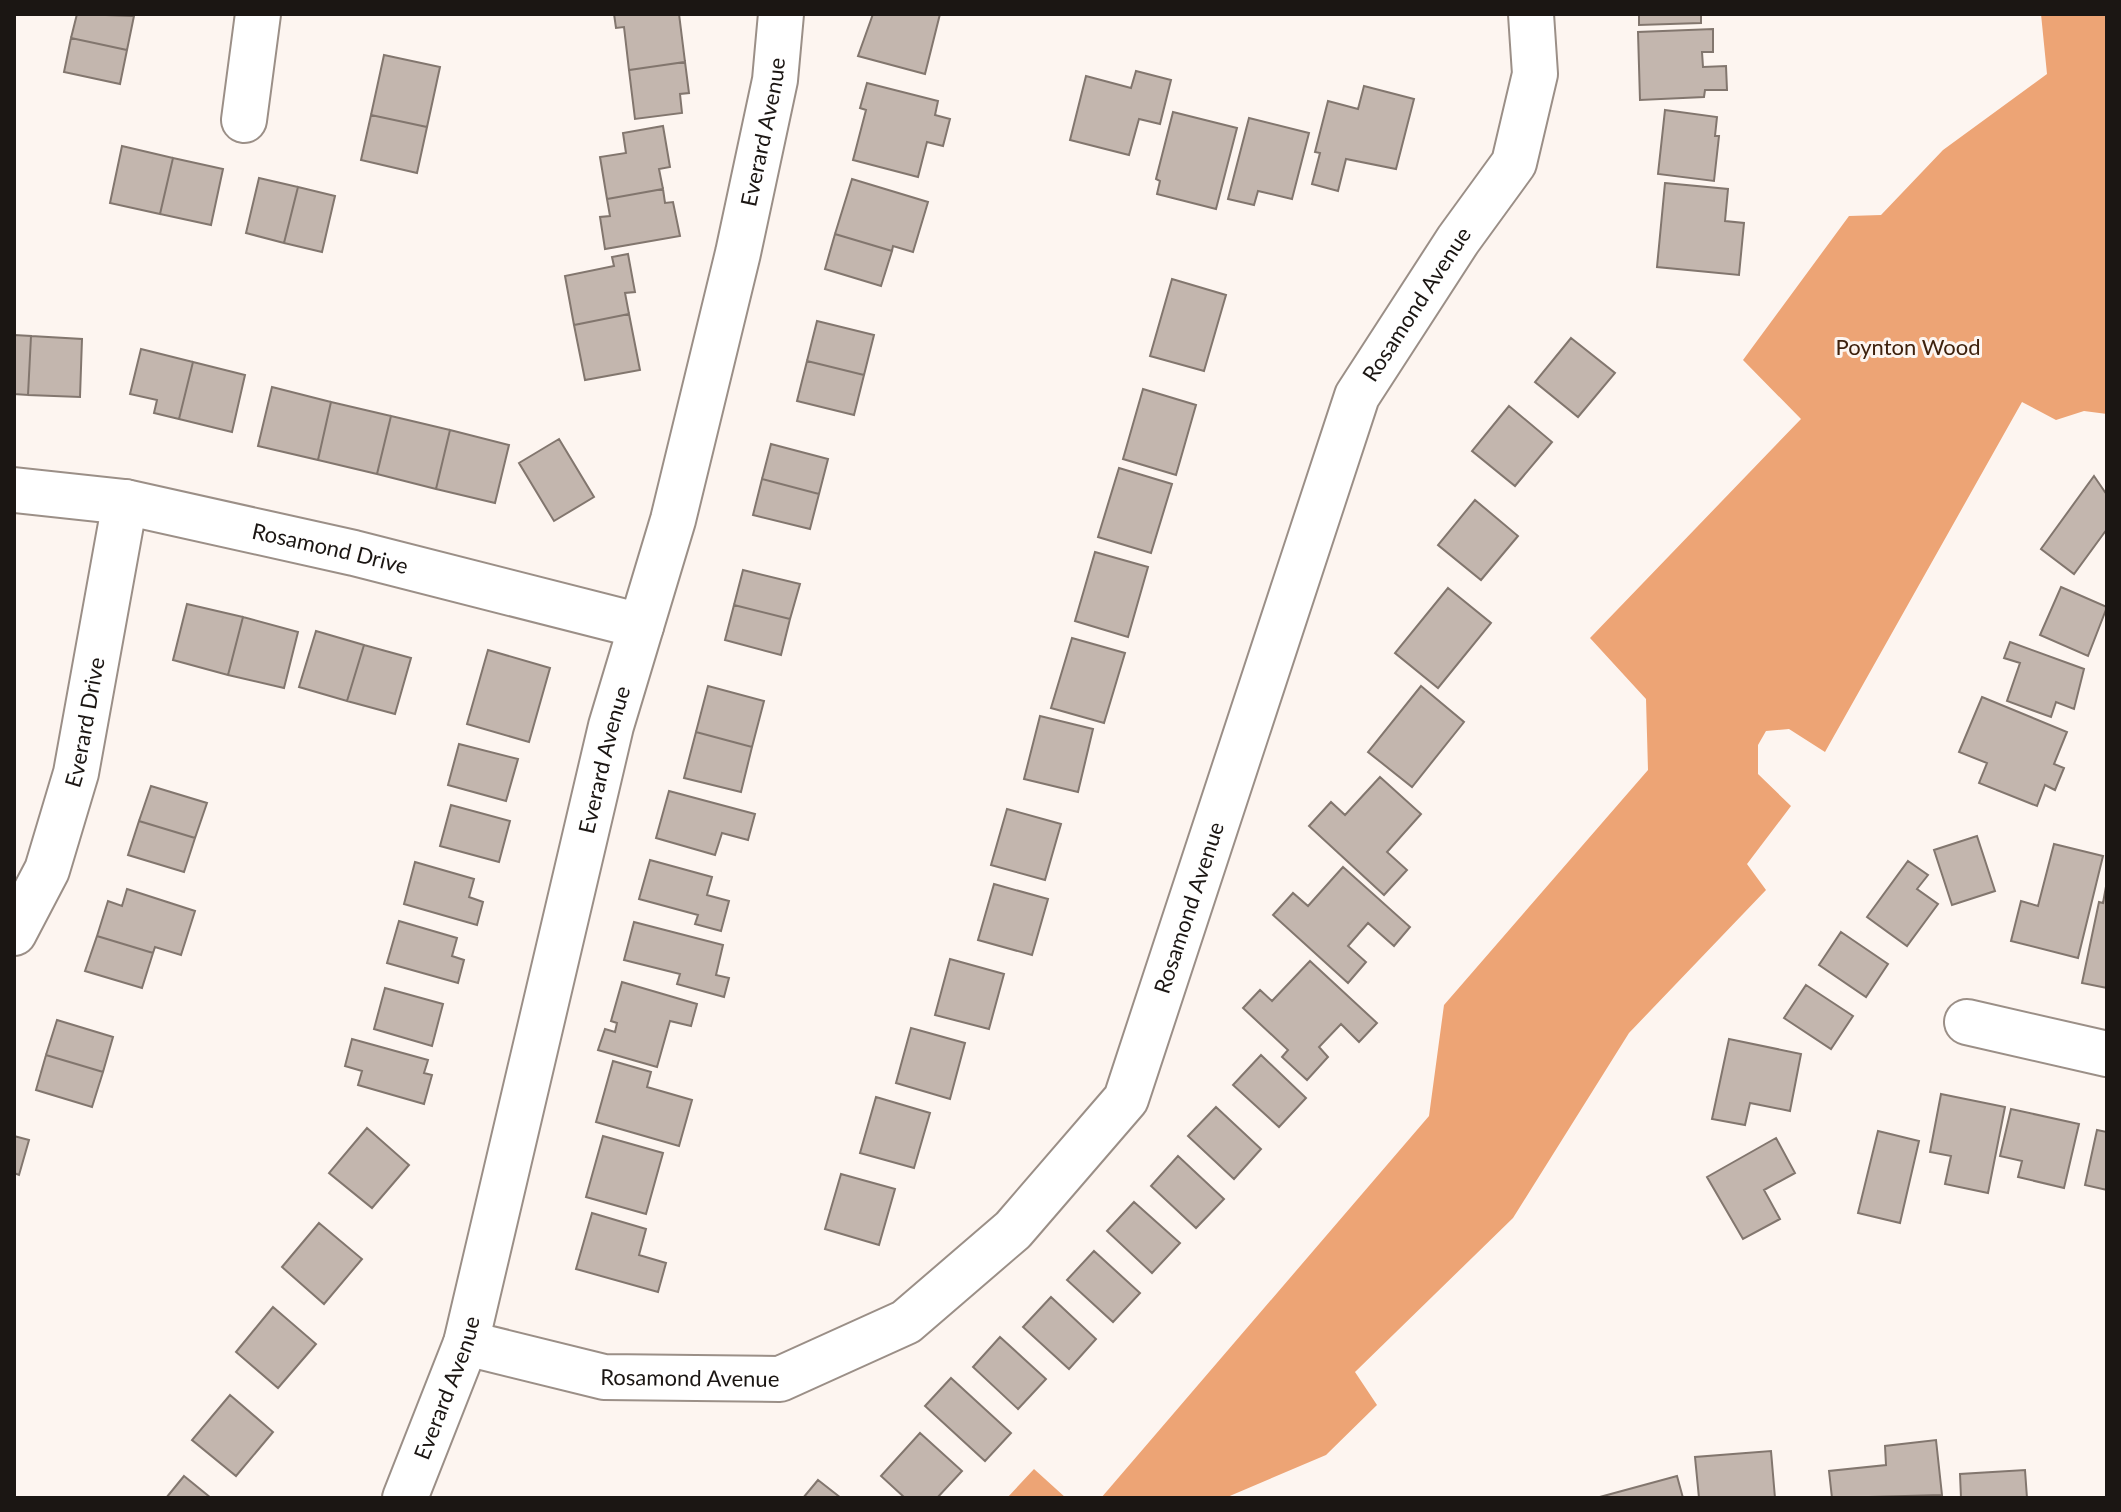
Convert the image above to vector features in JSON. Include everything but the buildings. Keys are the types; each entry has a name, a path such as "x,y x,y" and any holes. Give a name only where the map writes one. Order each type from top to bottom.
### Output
{"street":[{"path":"244,120 258,14"},
{"name":"Everard Avenue","path":"405,1498 466,1343 611,726 673,520 738,253 775,80 781,14"},
{"name":"Rosamond Avenue","path":"466,1343 604,1377 780,1379 906,1322 1013,1230 1126,1099 1357,396 1458,240 1514,163 1535,74 1531,14"},
{"name":"Rosamond Drive","path":"14,490 125,502 354,553 641,626"},
{"name":"Everard Drive","path":"14,933 47,870 76,773 125,502"},
{"path":"1967,1022 2107,1054"}],"green space":[{"name":"Poynton Wood","path":"2041,14 2107,14 2107,414 2084,411 2056,420 2022,402 1825,752 1789,729 1766,731 1758,745 1758,774 1791,806 1747,864 1766,890 1629,1033 1513,1218 1355,1372 1377,1405 1326,1455 1225,1498 1101,1498 1429,1116 1444,1005 1648,770 1646,699 1590,638 1801,419 1743,360 1849,216 1881,215 1943,150 2047,74"},
{"path":"1034,1469 1066,1498 1007,1498"}]}
